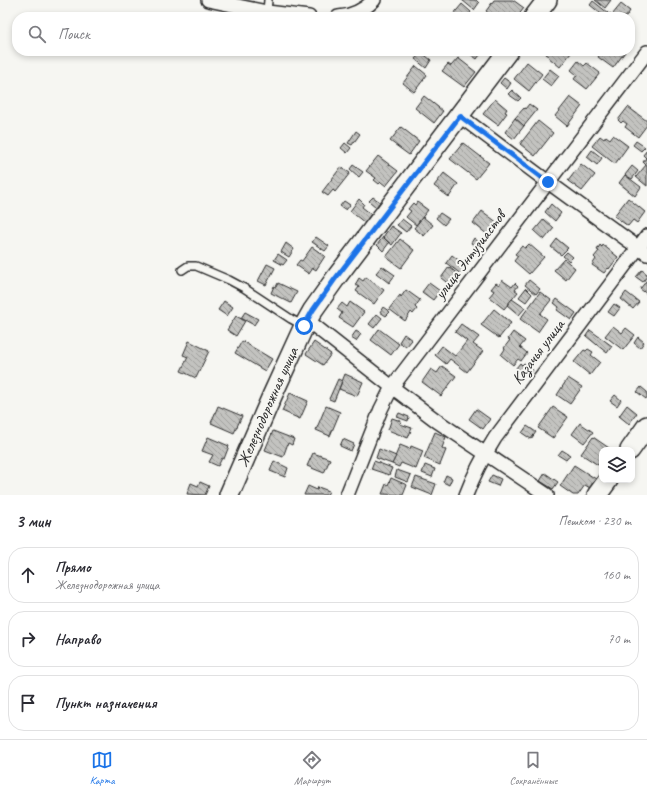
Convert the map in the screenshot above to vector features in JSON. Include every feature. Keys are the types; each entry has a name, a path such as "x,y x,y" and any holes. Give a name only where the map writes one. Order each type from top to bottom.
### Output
{"street":[{"path":"208,0 268,6 290,12"},
{"path":"538,12 547,0"},
{"path":"358,12 370,4"},
{"name":"улица Энтузиастов","path":"346,495 381,409 392,387 647,52"},
{"name":"Железнодорожная улица","path":"229,495 269,403 313,310 504,56"},
{"path":"460,116 548,182 643,250"},
{"name":"Казачья улица","path":"466,495 485,453 495,438 643,250 647,236"},
{"path":"306,323 437,421 547,495"},
{"path":"632,447 647,426"},
{"path":"597,495 606,483"}],"lane":[{"path":"182,270 188,266 196,266 229,280 244,288 290,319 306,323"}],"building":[{"path":"462,0 476,0 479,3 474,10"},
{"path":"494,0 513,0 524,8 521,12 486,11"},
{"path":"595,0 611,0 605,8"},
{"path":"593,1 607,12 599,12 590,5"},
{"path":"462,4 471,12 455,12"},
{"path":"621,4 630,11 629,12 614,12"},
{"path":"418,56 426,56 431,60 426,68 415,59"},
{"path":"549,56 569,56 560,67 548,57"},
{"path":"599,56 622,56 613,68"},
{"path":"458,58 476,72 464,87 442,71 448,64 451,66"},
{"path":"578,61 584,66 587,63 600,73 587,89 574,79 577,75 571,70"},
{"path":"527,62 542,74 529,91 514,79"},
{"path":"416,66 427,75 414,92 403,83"},
{"path":"550,69 559,76 551,86 542,79"},
{"path":"504,78 511,83 507,89 500,83"},
{"path":"512,90 521,98 518,101 508,94"},
{"path":"424,96 443,111 434,123 415,108"},
{"path":"570,97 582,106 567,126 555,116"},
{"path":"495,99 507,109 505,112 507,113 498,125 483,114"},
{"path":"529,104 537,110 524,126 515,118"},
{"path":"628,107 647,121 647,125 638,137 625,127 627,124 623,121 621,123 618,120"},
{"path":"515,118 524,126 514,139 505,132"},
{"path":"538,121 553,133 535,156 520,144"},
{"path":"401,127 419,141 409,155 390,141"},
{"path":"356,131 360,134 352,145 348,143"},
{"path":"613,135 628,146 615,164 592,146 600,136 604,139 606,136 610,139"},
{"path":"636,141 645,147 641,151 633,145"},
{"path":"345,143 351,148 347,153 341,148"},
{"path":"463,143 489,163 476,179 450,159"},
{"path":"592,150 602,158 597,165 587,157"},
{"path":"647,150 647,186 636,177 646,165 643,162 646,158 643,155"},
{"path":"378,156 398,171 386,186 381,182 379,184 374,180 376,178 366,171"},
{"path":"581,164 595,175 582,191 568,181"},
{"path":"353,165 363,172 359,177 350,169"},
{"path":"632,166 638,171 632,179 625,175"},
{"path":"341,167 350,173 335,192 333,190 328,196 322,192"},
{"path":"444,173 458,184 449,197 434,186"},
{"path":"625,175 641,187 635,196 619,183"},
{"path":"373,197 380,202 376,207 369,201"},
{"path":"628,198 645,212 637,223 633,220 628,226 614,216"},
{"path":"359,199 364,204 362,207 371,214 365,223 350,211"},
{"path":"344,201 350,205 346,210 340,206"},
{"path":"417,202 428,210 416,225 406,217 411,211 408,209 413,203 415,205"},
{"path":"551,204 561,213 555,221 545,212"},
{"path":"482,211 498,223 488,235 473,223"},
{"path":"440,213 449,219 444,225 436,218"},
{"path":"423,217 433,225 424,236 414,228"},
{"path":"402,219 411,226 406,232 397,225"},
{"path":"544,219 554,228 544,240 534,231"},
{"path":"391,226 401,233 392,245 383,237"},
{"path":"316,237 329,246 325,251 312,242"},
{"path":"383,237 389,243 383,251 377,245"},
{"path":"474,238 480,243 477,247 471,243"},
{"path":"400,239 414,250 401,268 386,257"},
{"path":"557,239 568,248 561,255 551,247"},
{"path":"286,243 294,249 289,257 281,252"},
{"path":"529,244 544,257 529,274 514,261 518,256 515,254 522,246 525,248"},
{"path":"600,245 602,247 603,245 618,257 604,273 592,265 596,259 594,257 599,251 597,250"},
{"path":"312,247 325,256 316,270 313,268 309,274 296,265 300,260 302,261"},
{"path":"567,252 573,257 569,261 563,256"},
{"path":"278,254 287,260 283,265 274,260"},
{"path":"452,255 466,266 461,274 446,263"},
{"path":"564,259 575,268 566,280 554,270"},
{"path":"267,264 275,268 266,285 258,281"},
{"path":"382,266 395,275 389,283 376,273"},
{"path":"449,267 459,275 450,285 441,278"},
{"path":"642,270 647,274 643,282 636,277"},
{"path":"366,277 384,290 374,304 356,291 359,287 355,285 359,278 363,281"},
{"path":"502,280 512,287 515,283 518,286 515,290 518,292 504,309 489,297 494,291 491,289 496,283 499,285"},
{"path":"529,280 540,289 536,294 525,285"},
{"path":"647,280 647,294 640,289"},
{"path":"278,283 297,292 291,303 271,293 274,286 276,287"},
{"path":"429,283 440,291 433,300 422,292"},
{"path":"526,288 532,294 526,302 519,297"},
{"path":"406,290 420,300 415,307 417,309 413,314 411,312 405,321 389,309"},
{"path":"540,292 551,300 540,314 547,319 538,332 520,319"},
{"path":"626,292 639,302 633,309 621,299"},
{"path":"512,299 525,308 519,315 507,305"},
{"path":"557,299 576,313 571,320 557,310 559,307 554,303"},
{"path":"224,301 233,307 227,316 218,310"},
{"path":"350,302 364,312 353,327 339,318 342,313 337,309 342,303 347,307"},
{"path":"614,304 620,308 614,316 608,312"},
{"path":"383,307 390,312 386,316 380,312"},
{"path":"494,309 511,323 499,338 481,325"},
{"path":"245,312 258,319 254,325 241,318"},
{"path":"377,314 382,318 374,328 369,324"},
{"path":"236,316 245,321 236,336 227,330"},
{"path":"461,324 479,337 473,344 483,351 467,372 450,359 446,364 435,355 442,346 455,356 467,341 455,332"},
{"path":"613,326 622,333 626,328 635,335 623,350 605,336"},
{"path":"379,329 399,344 391,355 371,340"},
{"path":"590,330 612,346 607,353 586,336"},
{"path":"356,331 361,334 356,341 351,338"},
{"path":"513,332 525,341 520,347 527,353 521,361 518,359 513,365 501,355"},
{"path":"404,334 412,340 406,347 399,342"},
{"path":"638,337 644,342 640,348 634,343"},
{"path":"189,341 209,351 196,378 181,371 188,357 183,355"},
{"path":"242,341 272,359 265,371 235,353"},
{"path":"314,342 331,354 323,365 306,354"},
{"path":"588,349 593,352 591,355 600,362 590,375 574,362 584,350 586,351"},
{"path":"520,363 522,365 524,363 533,370 528,376 524,373 522,376 517,372 518,370 516,368"},
{"path":"442,366 456,376 441,396 422,382 431,369 437,373"},
{"path":"345,374 363,382 357,396 339,389"},
{"path":"568,378 582,387 570,404 557,395"},
{"path":"338,379 342,381 334,401 329,399"},
{"path":"641,387 647,392 646,399 637,392"},
{"path":"290,393 308,401 300,419 282,411"},
{"path":"615,395 621,400 617,406 610,401"},
{"path":"627,405 637,413 629,424 619,416"},
{"path":"218,406 242,416 234,433 211,423"},
{"path":"326,406 340,412 330,436 316,430"},
{"path":"553,407 568,417 553,438 538,428"},
{"path":"476,409 490,419 483,429 469,419"},
{"path":"399,413 409,417 408,421 397,417"},
{"path":"392,418 401,421 400,424 412,428 408,438 388,430"},
{"path":"580,423 593,432 584,443 572,434"},
{"path":"527,426 536,432 531,439 522,433"},
{"path":"273,431 294,439 292,445 288,443 283,457 265,450"},
{"path":"435,432 446,437 442,448 446,450 440,465 424,458"},
{"path":"208,437 229,446 224,459 222,458 218,466 209,462 213,455 202,451"},
{"path":"593,437 608,447 599,447 598,465 581,454"},
{"path":"343,439 354,444 351,451 340,446"},
{"path":"400,445 410,449 411,446 423,451 416,469 401,463 399,467 392,464"},
{"path":"379,449 396,456 392,464 376,458"},
{"path":"562,450 570,455 566,460 558,455"},
{"path":"313,453 330,459 324,473 307,466"},
{"path":"274,461 288,468 285,477 270,471"},
{"path":"374,461 392,468 389,475 371,469"},
{"path":"425,465 435,469 432,477 422,473"},
{"path":"574,465 596,479 590,488 585,485 578,495 573,495 560,486"},
{"path":"397,470 411,475 408,482 395,477"},
{"path":"545,473 558,482 553,489 540,481"},
{"path":"446,475 452,478 449,485 443,482"},
{"path":"492,475 501,479 498,486 488,482"},
{"path":"416,477 436,484 432,495 412,487"},
{"path":"391,478 407,485 403,495 382,494 386,484 388,485"},
{"path":"200,482 209,486 205,495 187,494 191,483 198,486"},
{"path":"308,486 317,490 318,487 329,491 327,495 304,495"}],"route":[{"path":"304,326 313,310 335,279 460,116 548,182"}]}
